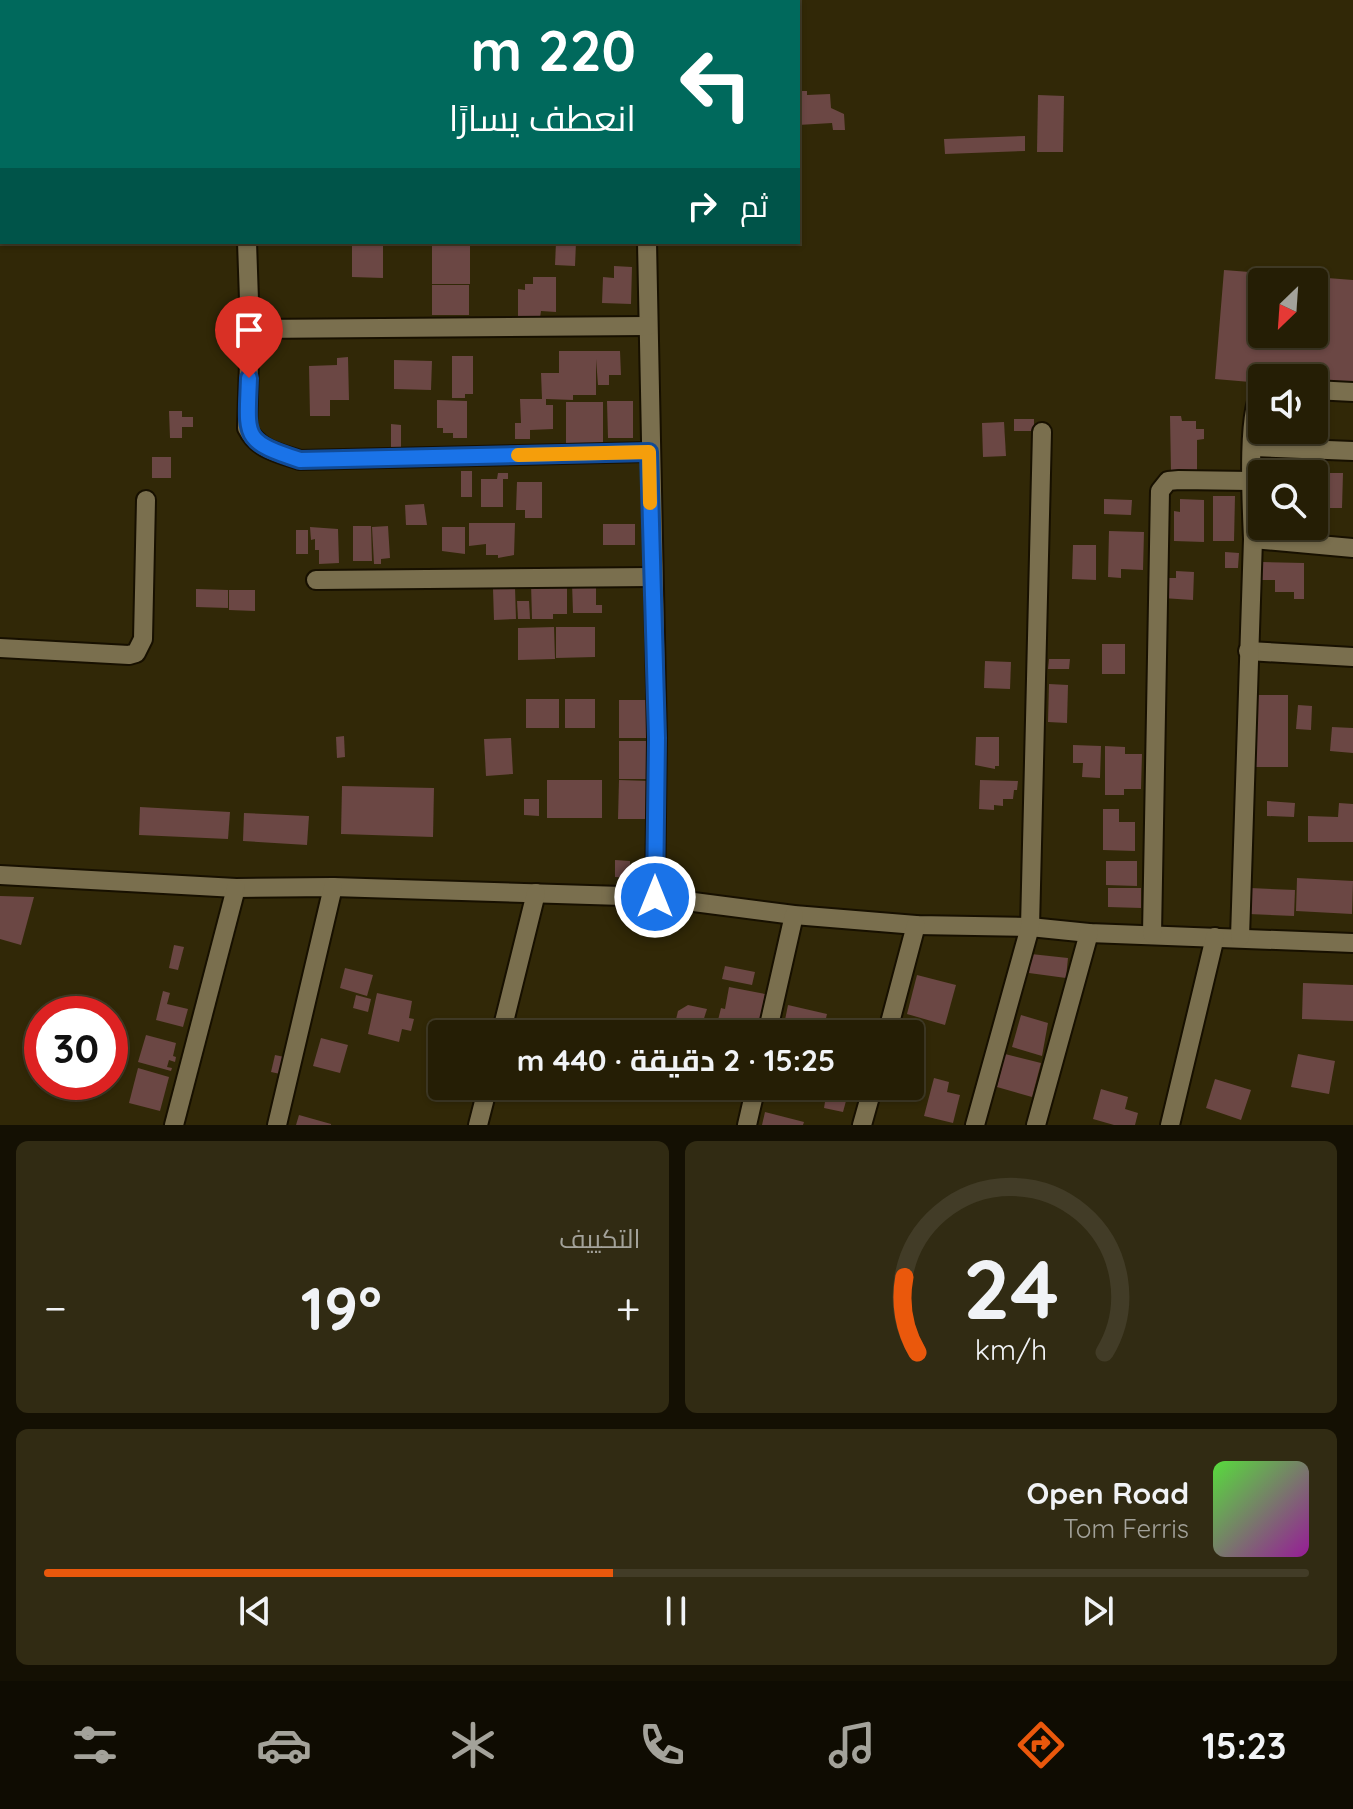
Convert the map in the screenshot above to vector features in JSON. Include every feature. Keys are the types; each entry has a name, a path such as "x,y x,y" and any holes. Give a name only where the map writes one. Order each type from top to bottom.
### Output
{"street":[{"path":"247,244 250,329 247,428 253,440 261,446 300,460 649,452"},
{"path":"647,244 657,738 655,897"},
{"path":"250,329 648,326"},
{"path":"1328,391 1353,392"},
{"path":"975,1125 1030,927 1042,432"},
{"path":"1252,460 1253,444"},
{"path":"1253,447 1353,451"},
{"path":"1152,934 1160,491 1168,481 1248,481"},
{"path":"0,648 136,653 143,639 146,500"},
{"path":"1240,937 1253,540"},
{"path":"1264,540 1353,548"},
{"path":"316,580 652,577"},
{"path":"1248,651 1353,657"},
{"path":"0,875 236,888 333,887 655,897 794,915 916,925 1030,927 1089,933 1353,943"},
{"path":"277,1125 333,887"},
{"path":"174,1125 236,888"},
{"path":"504,1020 536,893"},
{"path":"770,1020 794,915"},
{"path":"891,1020 916,925"},
{"path":"1036,1125 1089,933"},
{"path":"1170,1125 1215,937"},
{"path":"478,1125 484,1100"},
{"path":"747,1125 753,1100"},
{"path":"862,1125 869,1100"}],"building":[{"path":"800,91 807,91 807,95 830,94 831,108 844,114 845,130 833,130 832,123 800,125"},
{"path":"1038,95 1064,96 1063,152 1037,152"},
{"path":"1025,136 1025,151 945,154 944,139"},
{"path":"432,244 470,244 470,284 432,284"},
{"path":"556,244 576,244 575,266 555,265"},
{"path":"352,246 383,246 383,278 352,277"},
{"path":"614,266 632,267 631,304 602,303 603,277 614,278"},
{"path":"1224,270 1248,272 1248,348 1328,348 1328,278 1353,280 1353,390 1328,388 1328,364 1248,364 1248,382 1215,379"},
{"path":"533,277 556,277 556,312 541,311 540,318 518,317 518,289 525,290 525,284 533,284"},
{"path":"432,285 469,285 469,315 432,315"},
{"path":"559,351 620,351 621,375 609,375 609,385 598,385 596,359 596,395 573,395 573,400 546,399 546,405 553,405 553,429 530,430 530,439 515,439 515,423 521,423 520,399 542,399 541,373 559,373"},
{"path":"452,356 473,356 473,394 465,394 465,398 452,398"},
{"path":"348,357 349,400 330,400 330,416 310,416 309,366 337,365 337,358"},
{"path":"394,360 432,361 431,390 394,389"},
{"path":"437,400 467,401 467,438 453,438 453,433 443,433 443,428 437,428"},
{"path":"607,401 633,401 633,438 608,438"},
{"path":"566,402 603,402 603,446 566,445"},
{"path":"169,411 182,411 182,417 193,417 193,427 182,427 182,438 170,438"},
{"path":"1170,416 1181,416 1182,421 1196,421 1196,429 1204,429 1204,439 1197,440 1197,471 1171,472"},
{"path":"1014,419 1034,419 1034,431 1014,431"},
{"path":"1004,422 1006,456 983,457 982,423"},
{"path":"391,424 401,425 401,450 391,450"},
{"path":"152,457 171,457 171,478 152,478"},
{"path":"461,471 472,471 472,497 461,497"},
{"path":"498,473 508,473 508,479 503,479 503,507 481,507 481,479 497,479"},
{"path":"1328,473 1343,473 1342,508 1328,508"},
{"path":"517,482 542,482 542,518 525,518 525,510 516,510"},
{"path":"1213,496 1235,496 1234,541 1213,541"},
{"path":"1104,499 1132,500 1131,515 1104,514"},
{"path":"1180,499 1204,500 1204,542 1174,541 1174,511 1180,512"},
{"path":"424,504 427,525 406,525 405,505"},
{"path":"469,523 515,523 514,555 498,558 498,555 486,555 486,544 469,546"},
{"path":"603,524 635,524 635,545 603,545"},
{"path":"353,526 371,526 372,561 353,561"},
{"path":"388,526 390,558 381,559 381,564 374,564 372,527"},
{"path":"310,527 338,529 339,563 319,564 319,550 315,550 315,539 311,540"},
{"path":"442,527 465,527 465,554 442,551"},
{"path":"296,530 308,530 308,554 296,554"},
{"path":"1109,531 1144,532 1143,570 1121,569 1121,578 1108,577"},
{"path":"1073,545 1096,545 1096,580 1072,579"},
{"path":"1225,552 1239,553 1238,568 1225,568"},
{"path":"1262,562 1304,563 1304,599 1294,599 1294,592 1275,592 1275,580 1262,580"},
{"path":"1176,571 1194,572 1193,600 1162,598 1163,588 1169,589 1169,578 1176,578"},
{"path":"567,582 567,614 553,614 553,619 532,619 531,583"},
{"path":"572,583 596,583 596,605 602,605 602,613 573,613"},
{"path":"515,588 516,619 494,620 493,589"},
{"path":"196,589 228,590 228,608 196,607"},
{"path":"229,590 255,590 255,611 229,610"},
{"path":"517,601 529,601 530,619 518,619"},
{"path":"554,627 555,659 518,660 518,628"},
{"path":"556,627 595,627 595,657 556,658"},
{"path":"1102,644 1125,644 1125,674 1102,674"},
{"path":"1049,659 1070,659 1069,669 1048,669"},
{"path":"985,661 1011,662 1010,689 984,688"},
{"path":"1049,684 1068,685 1067,723 1048,722"},
{"path":"1255,695 1288,695 1288,767 1255,767"},
{"path":"526,699 559,699 559,728 526,728"},
{"path":"565,699 595,699 595,728 565,728"},
{"path":"619,700 650,700 650,738 619,738"},
{"path":"1298,705 1312,706 1311,730 1296,729"},
{"path":"1332,727 1353,728 1353,753 1330,751"},
{"path":"344,736 345,757 337,758 336,737"},
{"path":"976,737 999,737 999,766 995,769 975,765"},
{"path":"511,738 513,774 486,776 484,739"},
{"path":"619,741 650,741 650,779 619,779"},
{"path":"1073,745 1101,746 1100,778 1082,777 1083,763 1073,763"},
{"path":"1105,746 1125,747 1125,754 1142,754 1141,789 1124,789 1124,795 1105,795"},
{"path":"547,780 602,780 602,818 547,818"},
{"path":"619,780 650,781 650,819 618,819"},
{"path":"980,780 1018,781 1017,790 1014,790 1013,799 1003,799 1003,806 994,805 994,810 979,809"},
{"path":"342,786 434,788 433,837 341,834"},
{"path":"524,799 539,799 539,816 524,815"},
{"path":"1267,801 1295,803 1294,817 1267,816"},
{"path":"1339,803 1353,804 1353,842 1308,842 1308,816 1338,817"},
{"path":"140,807 230,812 228,839 139,835"},
{"path":"1103,809 1119,809 1119,822 1135,822 1135,851 1103,850"},
{"path":"244,813 309,816 307,845 243,841"},
{"path":"615,860 630,861 630,878 615,877"},
{"path":"1106,861 1137,861 1137,886 1106,885"},
{"path":"1297,878 1353,881 1352,914 1296,911"},
{"path":"1108,888 1141,888 1141,908 1108,907"},
{"path":"1250,888 1295,890 1294,916 1249,914"},
{"path":"0,896 34,897 21,945 0,939"},
{"path":"174,945 184,947 178,970 169,968"},
{"path":"1031,954 1068,958 1066,978 1029,973"},
{"path":"725,966 755,972 752,985 722,979"},
{"path":"345,968 373,975 367,996 340,988"},
{"path":"917,975 956,985 945,1025 907,1014"},
{"path":"1303,983 1353,985 1353,1021 1302,1019"},
{"path":"729,987 765,994 762,1010 767,1011 765,1020 718,1020 721,1008 725,1009"},
{"path":"163,991 170,993 167,1004 188,1009 183,1027 156,1020"},
{"path":"377,993 412,1001 409,1018 414,1019 411,1031 402,1029 399,1042 368,1034"},
{"path":"356,995 371,999 368,1012 353,1008"},
{"path":"688,1005 707,1009 703,1020 676,1020 678,1011"},
{"path":"788,1005 827,1014 826,1020 785,1020"},
{"path":"1021,1015 1048,1023 1042,1056 1012,1047"},
{"path":"146,1035 176,1043 175,1062 169,1060 167,1067 172,1068 171,1071 138,1062"},
{"path":"321,1038 348,1045 340,1073 313,1066"},
{"path":"1005,1054 1041,1063 1032,1097 997,1087"},
{"path":"1298,1054 1335,1061 1329,1094 1291,1087"},
{"path":"275,1055 289,1058 285,1075 271,1072"},
{"path":"138,1068 169,1077 160,1111 129,1103"},
{"path":"934,1078 949,1082 947,1092 960,1095 953,1123 924,1116"},
{"path":"1215,1079 1251,1090 1241,1120 1206,1108"},
{"path":"1101,1089 1128,1097 1125,1109 1138,1113 1135,1125 1114,1125 1093,1119"},
{"path":"825,1100 846,1101 843,1112 824,1108"},
{"path":"765,1112 804,1122 803,1125 762,1125"},
{"path":"299,1115 331,1124 331,1125 296,1125"}],"slow traffic":[{"path":"518,455 649,452 650,503"}],"route":[{"path":"249,378 247,428 253,440 300,460 649,452 657,738 655,897"}]}
